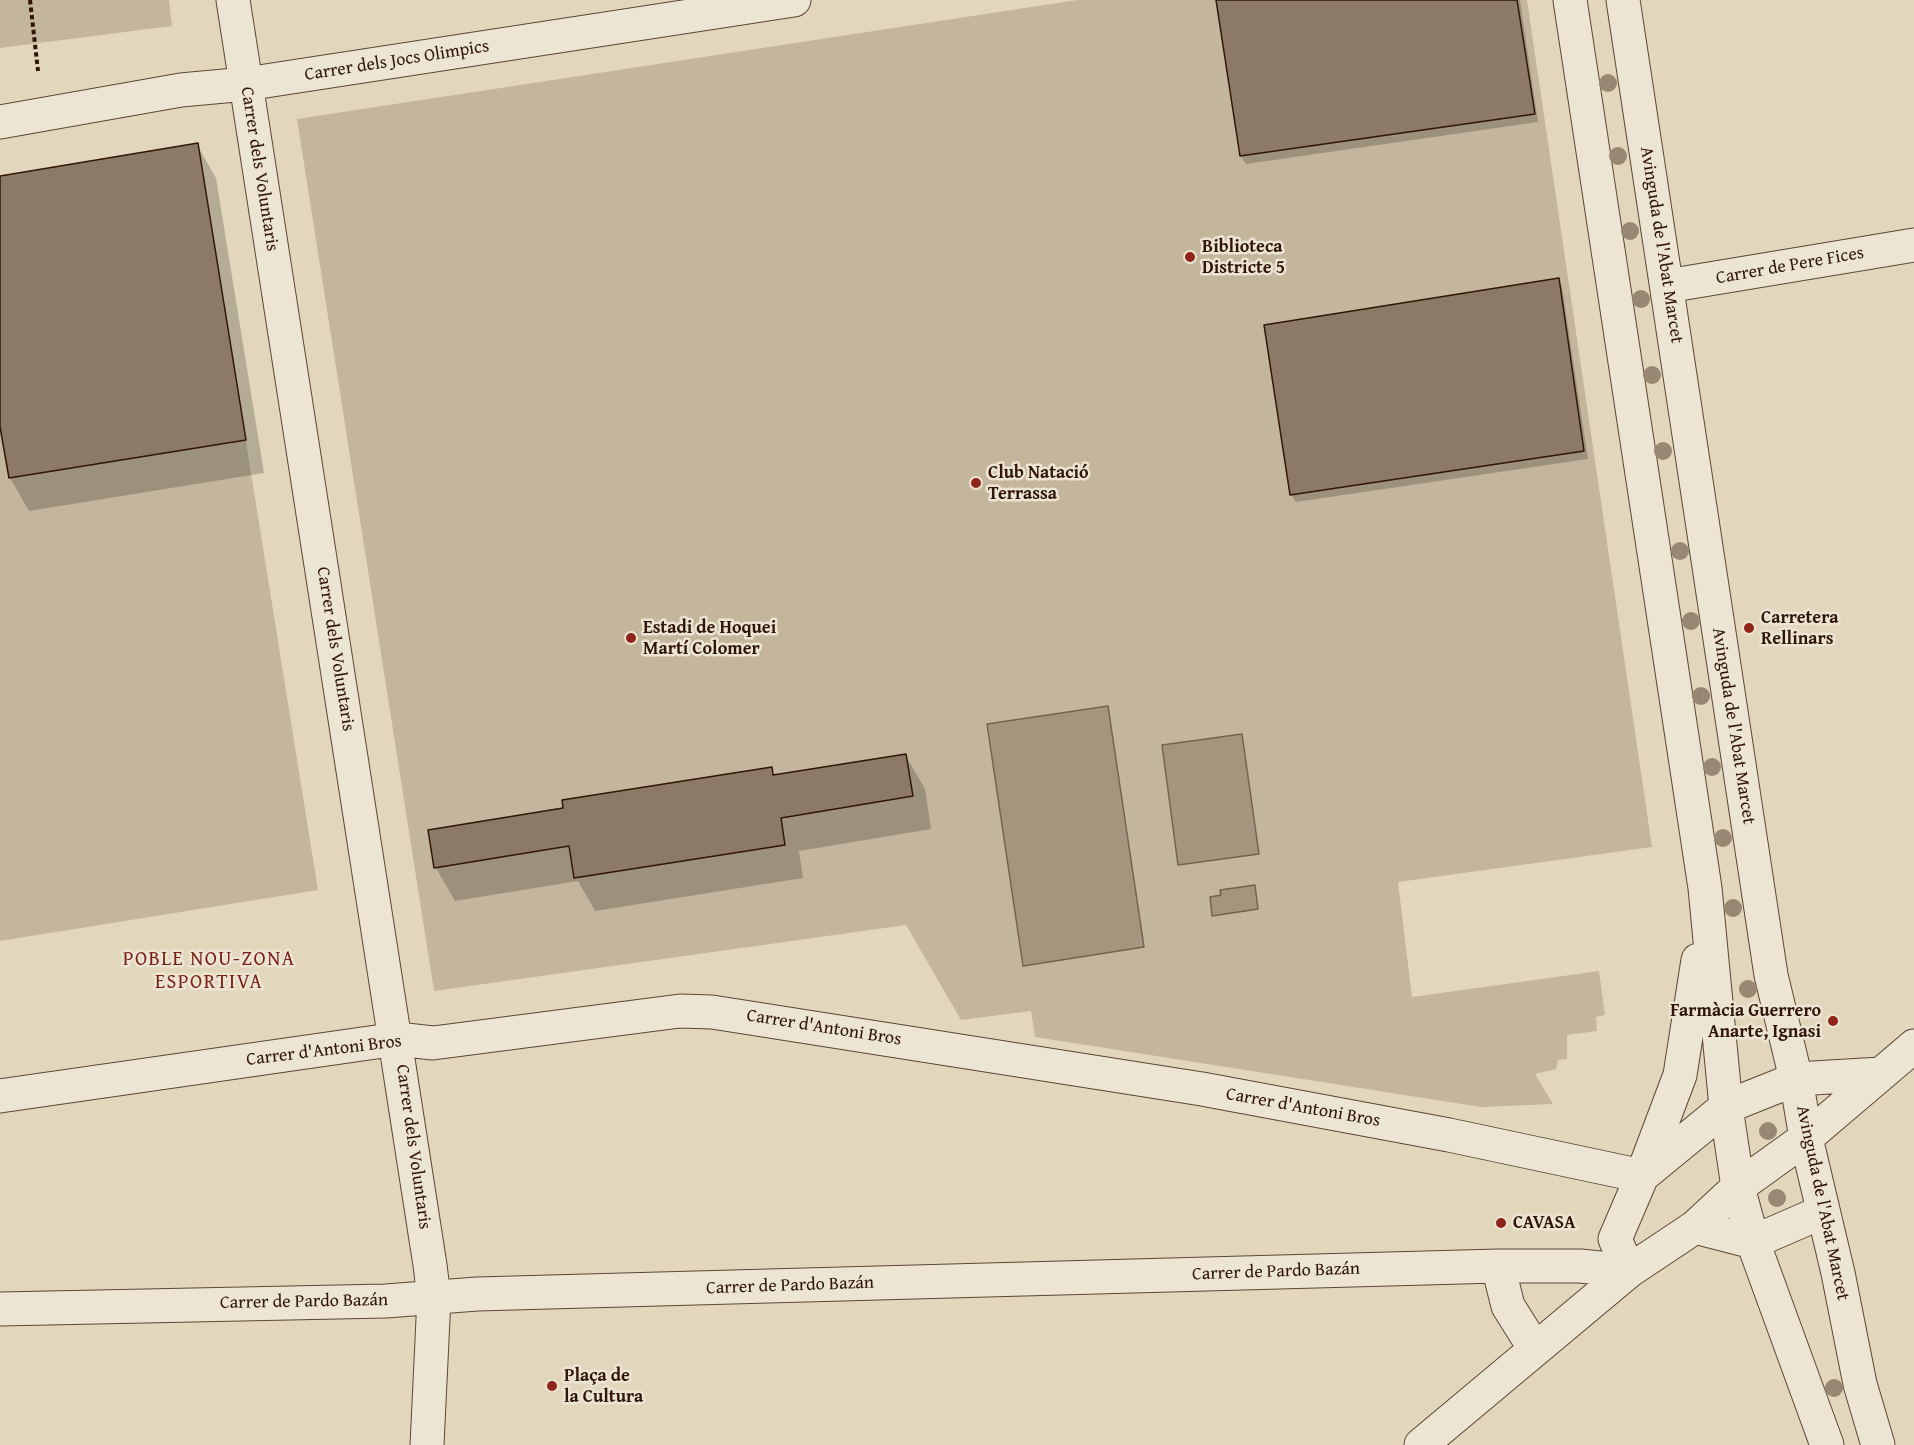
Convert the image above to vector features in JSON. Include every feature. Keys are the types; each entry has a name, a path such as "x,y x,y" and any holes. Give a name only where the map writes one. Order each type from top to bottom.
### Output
{"street":[{"name":"Carrer dels Voluntaris","path":"233,0 397,1039 434,1298 427,1445"},
{"name":"Carrer dels Jocs Olimpics","path":"0,122 181,90 246,84 794,0"},
{"path":"1570,0 1705,888 1726,1107 1738,1187 1753,1242 1827,1445"},
{"name":"Avinguda de l'Abat Marcet","path":"1623,0 1771,975 1796,1079 1806,1138 1838,1273 1860,1384 1878,1445"},
{"name":"Carrer de Pere Fices","path":"1667,286 1914,244"},
{"path":"1580,1266 1615,1239 1642,1176 1680,1075 1696,983 1705,888"},
{"name":"Carrer d'Antoni Bros","path":"0,1096 397,1039 433,1043 680,1011 712,1012 1202,1089 1449,1135 1642,1176"},
{"path":"1421,1445 1629,1271 1695,1227 1738,1187 1806,1138 1914,1046"},
{"path":"1642,1176 1726,1107 1796,1079 1881,1074"},
{"path":"1695,1227 1753,1242 1822,1212 1831,1142 1881,1074"},
{"path":"1615,1239 1629,1271"},
{"path":"1498,1266 1508,1306 1535,1349"},
{"name":"Carrer de Pardo Bazán","path":"0,1309 1498,1266 1580,1266 1629,1271"}],"path":[{"path":"30,0 38,70"}],"shaded area":[{"path":"0,0 169,0 172,26 0,48"},
{"name":"Club Natació Terrassa","path":"1077,0 1527,0 1652,847 1398,882 1412,997 1599,971 1605,1015 1596,1017 1597,1031 1567,1035 1567,1059 1558,1060 1556,1069 1535,1074 1553,1104 1481,1107 1035,1037 1031,1011 961,1020 906,925 434,991 297,119"},
{"path":"198,143 318,890 0,941 0,176"},
{"path":"1108,706 1144,947 1023,966 987,724"},
{"path":"1242,734 1259,854 1178,865 1162,745"},
{"path":"1255,885 1258,909 1212,916 1210,897 1221,895 1220,890"}],"building":[{"path":"1216,0 1517,0 1535,114 1240,156"},
{"path":"198,143 246,440 9,478 0,427 0,176"},
{"path":"1559,278 1584,451 1290,495 1264,325"},
{"path":"906,754 913,796 781,818 785,845 574,878 569,846 434,868 428,830 563,808 562,800 772,767 773,775"}],"place":[{"name":"Biblioteca Districte 5","path":"1190,257"},
{"name":"Club Natació Terrassa","path":"976,483"},
{"name":"Carretera Rellinars","path":"1749,628"},
{"name":"Estadi de Hoquei Martí Colomer","path":"631,638"},
{"name":"Farmàcia Guerrero Anarte, Ignasi","path":"1833,1021"},
{"name":"CAVASA","path":"1501,1223"},
{"name":"Plaça de la Cultura","path":"552,1386"}],"district":[{"name":"POBLE NOU-ZONA ESPORTIVA","path":"209,972"}]}
